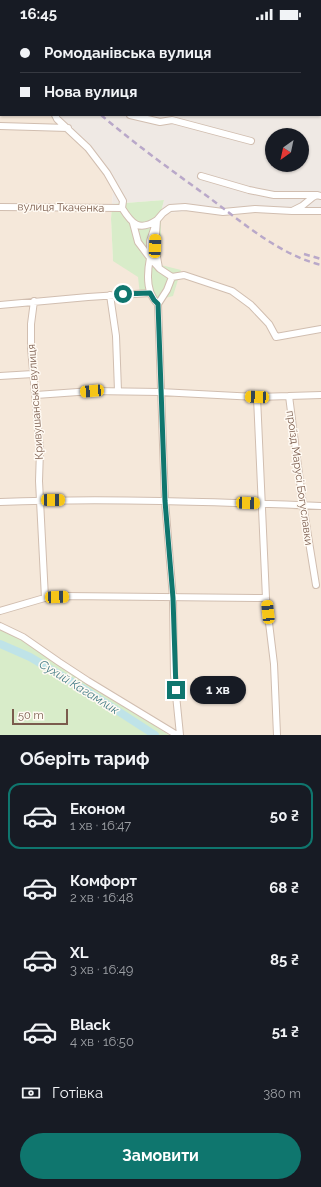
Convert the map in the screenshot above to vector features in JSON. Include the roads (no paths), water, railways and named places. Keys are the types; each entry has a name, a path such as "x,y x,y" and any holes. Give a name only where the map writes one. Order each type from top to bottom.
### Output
{"street":[{"path":"56,116 88,148 107,173 123,201 122,208 128,218 139,226 151,224 170,208 185,207 223,212 255,210 321,211"},
{"path":"134,116 160,122 172,118 251,141"},
{"path":"0,126 68,128"},
{"path":"201,176 249,190 274,195 319,195"},
{"path":"292,211 319,195"},
{"name":"вулиця Ткаченка","path":"0,207 122,208"},
{"path":"157,220 150,241 148,280 150,293 158,304"},
{"path":"157,220 155,246 160,269"},
{"path":"133,223 138,242 160,269 172,277 184,275 232,291 251,305 269,324 276,337 321,329"},
{"path":"172,277 167,290 158,304 165,501 173,598 174,675 178,735"},
{"path":"0,305 34,301 150,293"},
{"path":"110,295 116,336 118,391"},
{"name":"Кривушанська вулиця","path":"34,301 31,324 31,348 40,450 39,481 45,598"},
{"path":"0,376 33,374"},
{"path":"36,395 92,391 160,392 257,397 321,395"},
{"name":"проїзд Марусі Богуславки","path":"288,396 316,585"},
{"path":"257,397 266,598 274,664 277,735"},
{"path":"0,502 41,500 165,501 321,506"},
{"path":"0,612 45,598 66,596 266,598"},
{"path":"0,626 23,637 88,681 178,735"}],"waterway":[{"name":"Сухий Кагамлик","path":"0,644 30,657 87,691 155,735"}],"railway":[{"path":"102,116 153,157 261,236 290,253 321,265"},
{"path":"304,254 321,259"}]}
